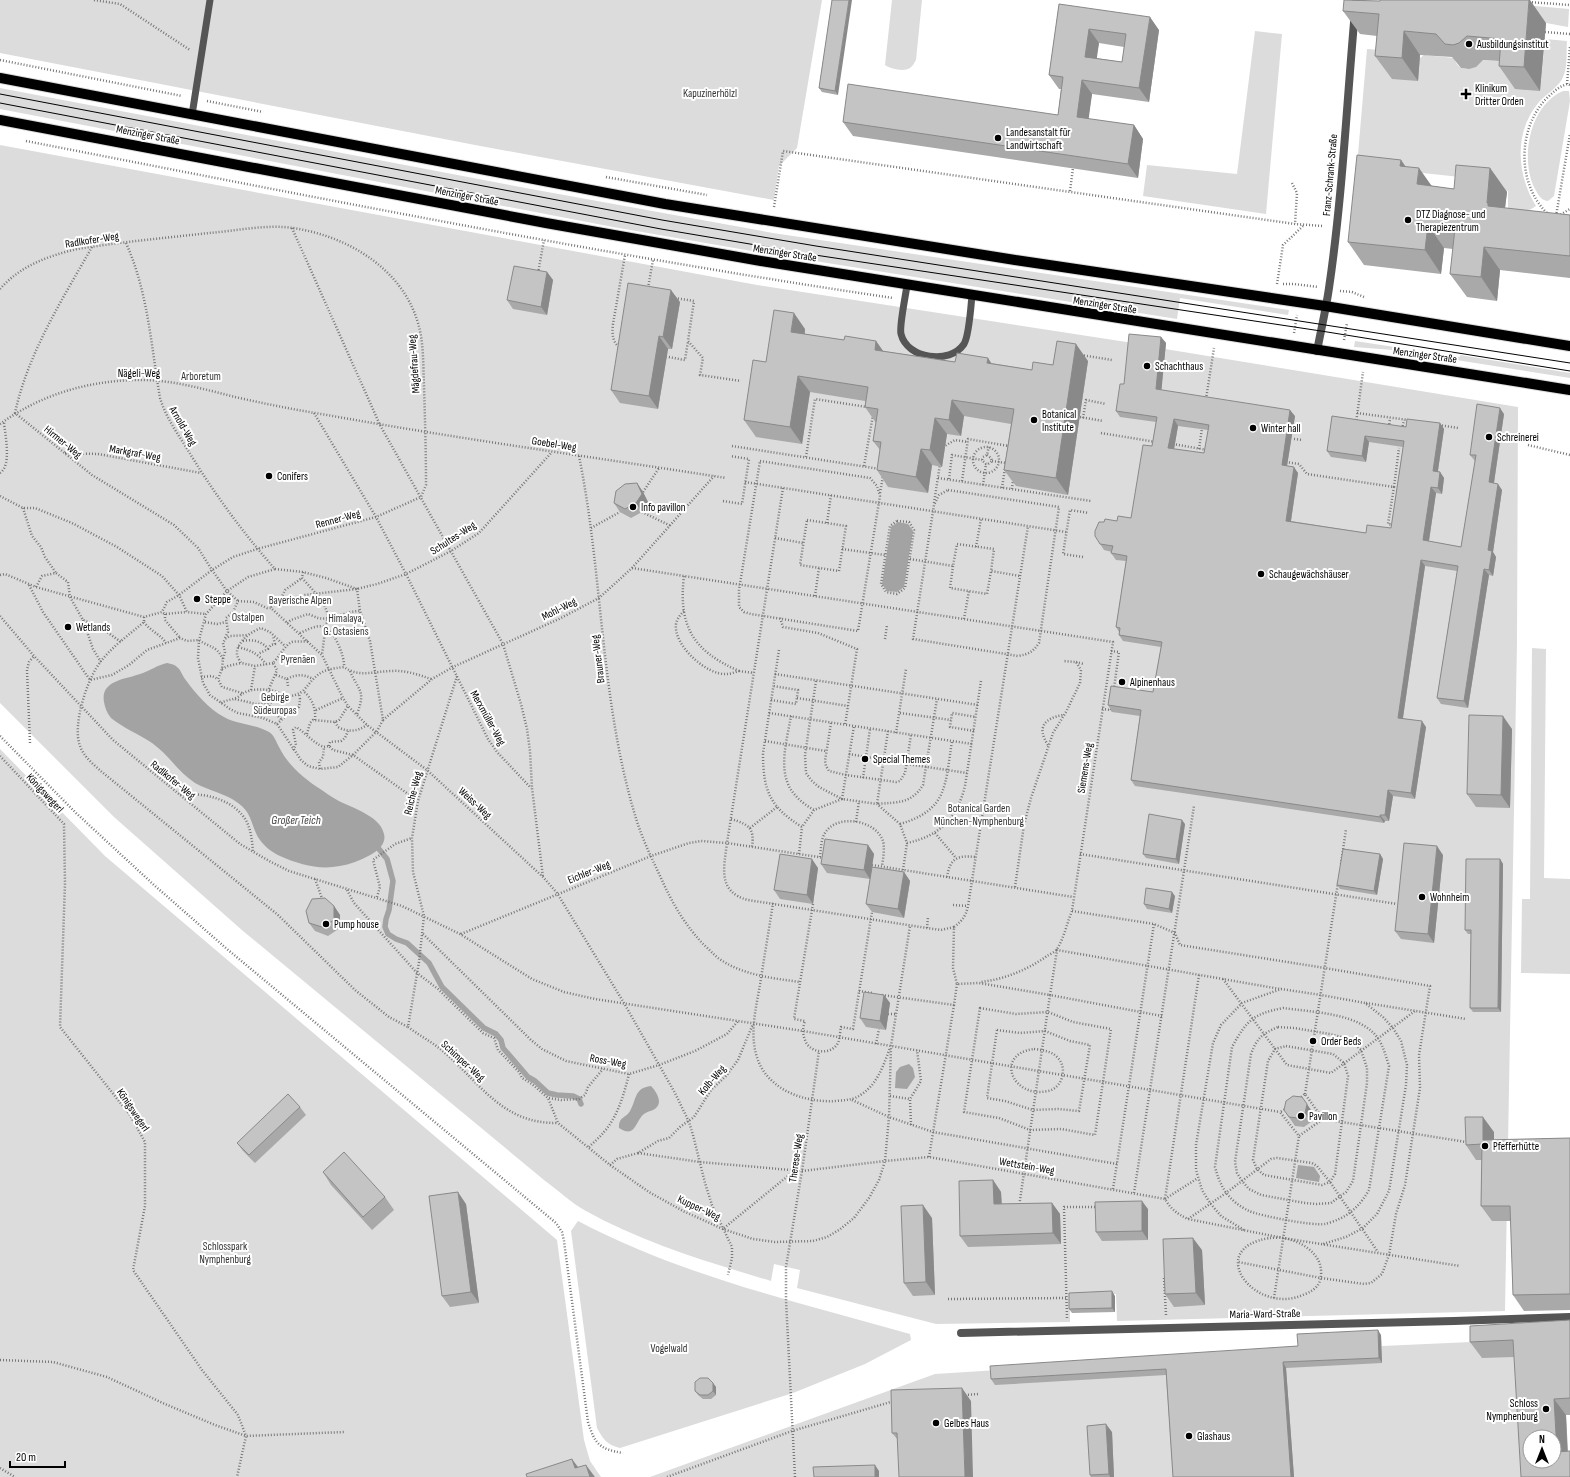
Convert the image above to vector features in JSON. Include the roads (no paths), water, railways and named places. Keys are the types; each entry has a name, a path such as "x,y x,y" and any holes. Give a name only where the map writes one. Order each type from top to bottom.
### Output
{"main road":[{"path":"0,78 672,205 1015,260 1325,306 1570,346"},
{"name":"Menzinger Straße","path":"0,120 546,223 761,261 1317,351 1570,390"}],"street":[{"name":"Franz-Schrank-Straße","path":"1317,351 1329,289 1336,227 1356,0"},
{"name":"Maria-Ward-Straße","path":"961,1333 1167,1327 1438,1322 1570,1317"}],"lane":[{"path":"192,114 210,0"},
{"path":"907,285 900,333 905,343 913,349 922,354 932,356 942,357 951,354 960,349 965,342 972,295"}],"water":[{"path":"898,522 908,524 913,531 904,587 897,592 887,591 882,584 891,527"},
{"name":"Großer Teich","path":"167,663 178,668 193,690 218,714 229,720 258,727 269,732 274,737 288,761 312,784 338,801 370,816 376,821 384,834 383,844 370,855 355,862 335,867 316,867 298,863 277,855 266,847 260,840 249,816 243,807 228,797 189,779 158,747 111,718 106,710 104,702 106,689 110,685 122,679 144,673"},
{"path":"909,1064 913,1068 915,1077 907,1089 895,1088 896,1072 900,1067"},
{"path":"651,1086 658,1097 658,1106 644,1114 632,1130 625,1131 619,1128 621,1120 630,1111 639,1092 646,1087"},
{"path":"1298,1165 1314,1167 1320,1176 1319,1182 1296,1178"}],"waterway":[{"path":"379,849 387,859 393,881 385,927 388,934 407,943 429,963 442,987 484,1028 496,1034 501,1040 503,1048 528,1077 535,1081 548,1093 573,1096 579,1099 581,1104"}],"tram line":[{"path":"0,94 662,220 816,246 1570,363"},
{"path":"0,103 661,229 815,255 1321,331 1570,371"}],"place":[{"name":"Ausbildungsinstitut","path":"1469,44"},
{"name":"Klinikum Dritter Orden","path":"1466,94"},
{"name":"Landesanstalt für Landwirtschaft","path":"998,138"},
{"name":"DTZ Diagnose- und Therapiezentrum","path":"1408,220"},
{"name":"Schachthaus","path":"1147,366"},
{"name":"Botanical Institute","path":"1034,420"},
{"name":"Winter hall","path":"1253,428"},
{"name":"Schreinerei","path":"1489,437"},
{"name":"Conifers","path":"269,476"},
{"name":"Info pavillon","path":"633,507"},
{"name":"Schaugewächshäuser","path":"1261,574"},
{"name":"Steppe","path":"197,599"},
{"name":"Wetlands","path":"68,627"},
{"name":"Alpinenhaus","path":"1122,682"},
{"name":"Special Themes","path":"865,759"},
{"name":"Wohnheim","path":"1422,897"},
{"name":"Pump house","path":"326,924"},
{"name":"Order Beds","path":"1313,1041"},
{"name":"Pavillon","path":"1301,1116"},
{"name":"Pfefferhütte","path":"1485,1146"},
{"name":"Schloss Nymphenburg","path":"1546,1409"},
{"name":"Gelbes Haus","path":"936,1423"},
{"name":"Glashaus","path":"1189,1436"}],"park label":[{"name":"Kapuzinerhölzl","path":"710,93"},
{"name":"Arboretum","path":"201,376"},
{"name":"Bayerische Alpen","path":"300,600"},
{"name":"Ostalpen","path":"248,617"},
{"name":"Himalaya, G. Ostasiens","path":"346,624"},
{"name":"Pyrenäen","path":"298,659"},
{"name":"Gebirge Südeuropas","path":"275,703"},
{"name":"Botanical Garden München-Nymphenburg","path":"979,814"},
{"name":"Schlosspark Nymphenburg","path":"225,1252"},
{"name":"Vogelwald","path":"669,1348"}]}
